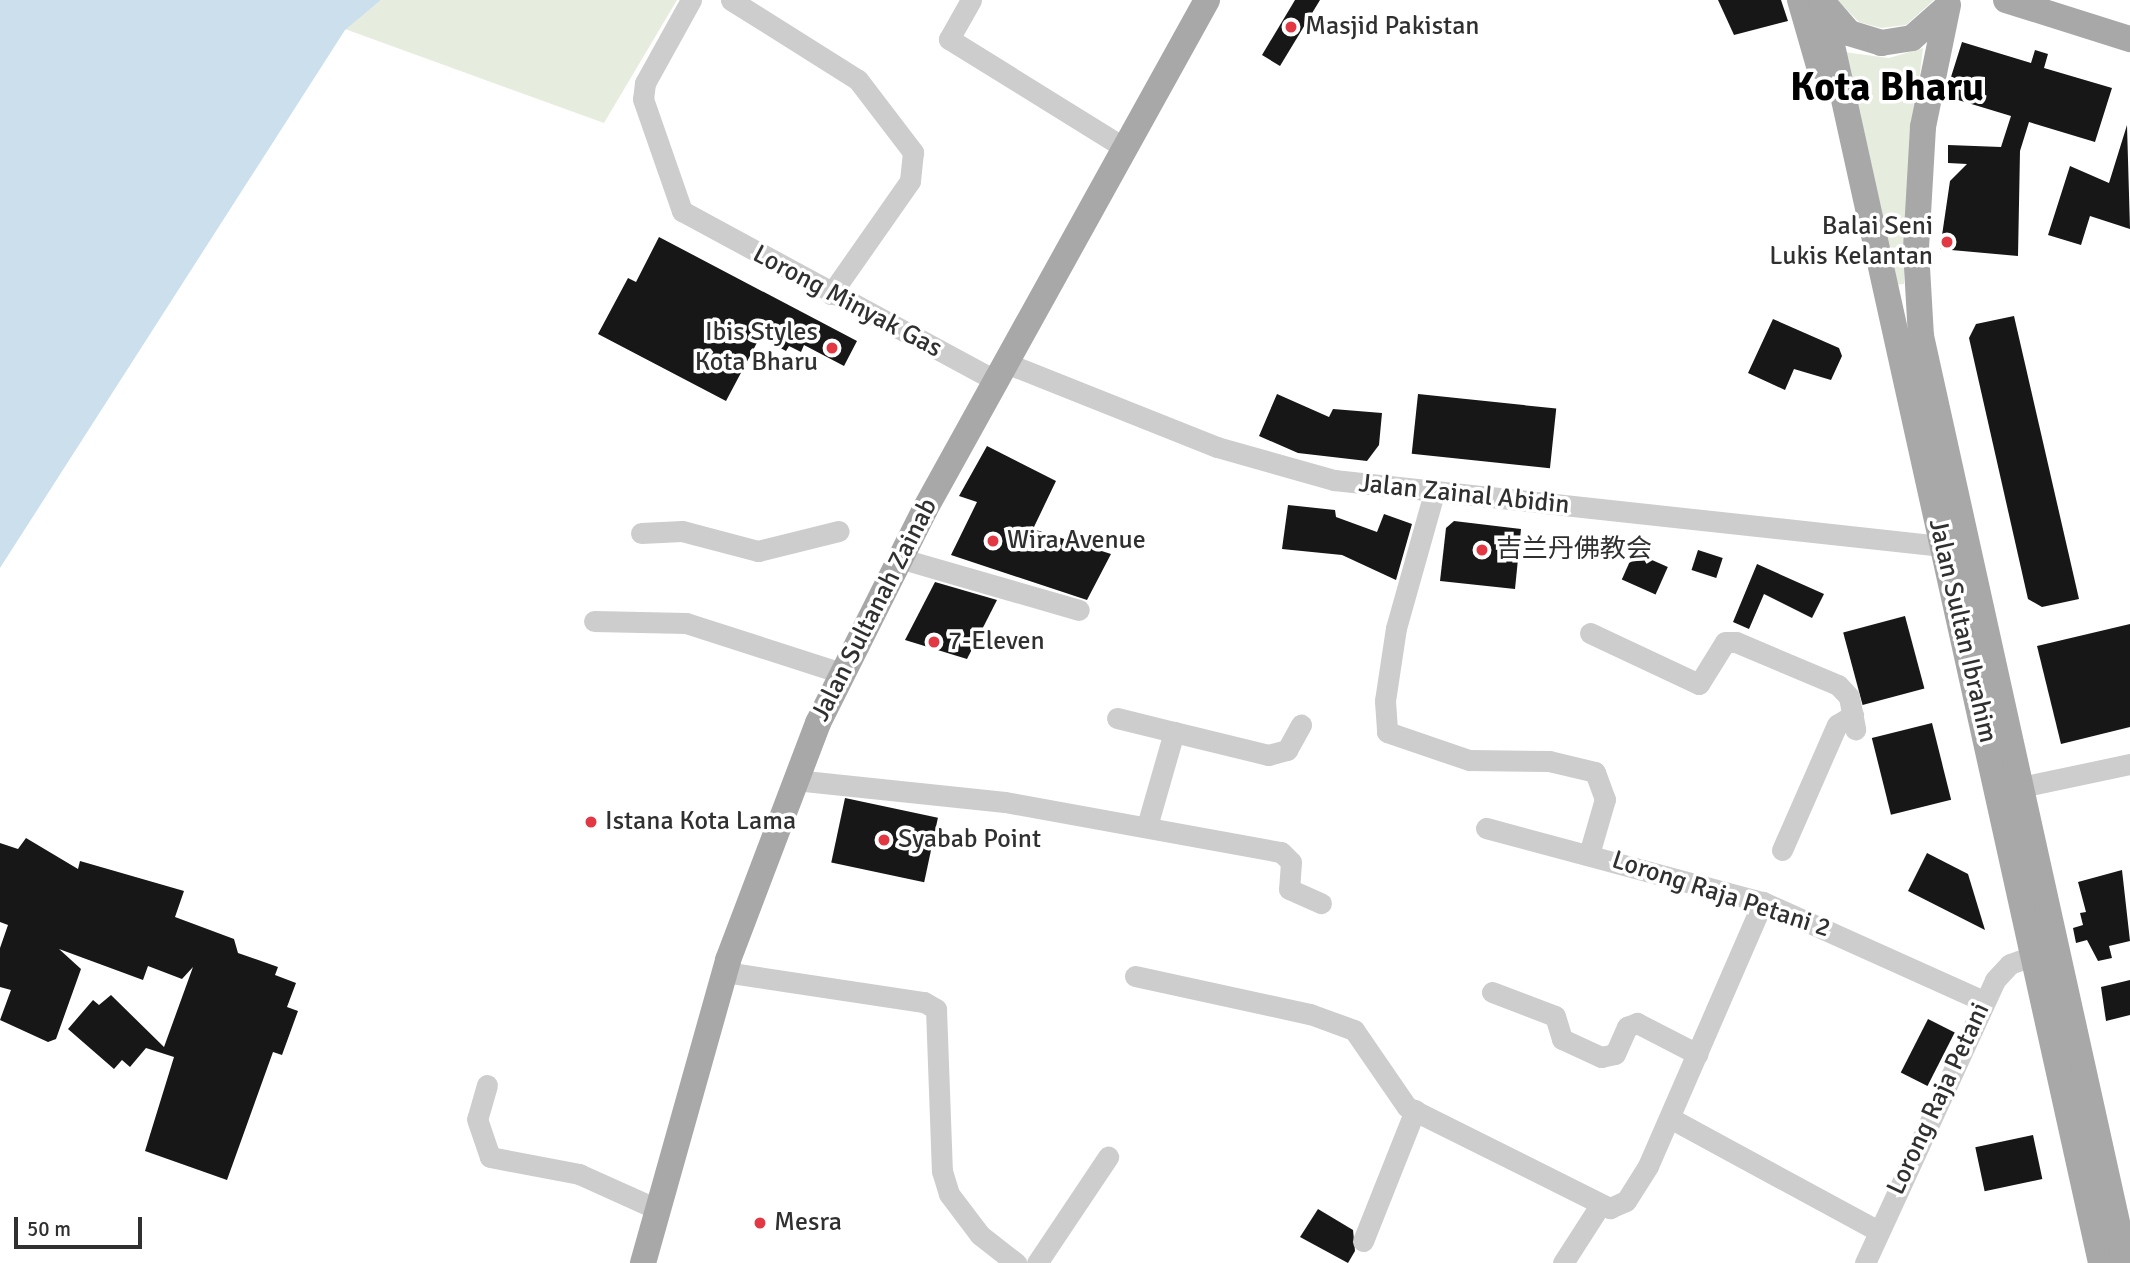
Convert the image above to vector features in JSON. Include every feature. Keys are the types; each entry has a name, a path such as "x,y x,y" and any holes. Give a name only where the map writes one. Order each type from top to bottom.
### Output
{"main road":[{"name":"Jalan Sultanah Zainab","path":"643,1263 724,972 795,780 842,673 900,558 1207,0"},
{"path":"1800,0 1828,98 1852,152"},
{"path":"1823,0 1849,33 1881,43 1912,38 1955,2"},
{"name":"Jalan Sultan Ibrahim","path":"1823,0 1852,152 2035,955 2101,1263"},
{"path":"2006,0 2127,36"},
{"name":"Jalan Sultan Ibrahim","path":"1955,2 1923,127 1916,250 1921,336 2126,1263"}],"street":[{"name":"Lorong Minyak Gas","path":"691,0 645,83 643,99 674,198 698,224 831,294 1001,372"},
{"path":"731,0 858,80 913,152 910,181 831,294"},
{"path":"971,0 949,39 1125,148"},
{"name":"Jalan Zainal Abidin","path":"1001,372 1275,467 1434,493 1942,546"},
{"path":"1434,493 1396,628 1385,701 1387,732 1469,760 1549,761 1595,772 1604,783 1605,799 1589,853"},
{"path":"641,533 682,531 758,551 839,531"},
{"path":"900,558 1079,610"},
{"path":"594,621 686,623 842,673"},
{"path":"1590,633 1699,684 1725,642 1736,642 1838,685 1849,697 1854,722 1837,725 1782,850"},
{"path":"1117,718 1278,754 1295,743 1301,725"},
{"path":"1147,826 1174,732"},
{"path":"2021,787 2130,764"},
{"path":"795,780 1005,802 1281,852 1291,862 1289,889 1321,903"},
{"name":"Lorong Raja Petani 2","path":"1486,828 1589,853 1763,902 1985,1002"},
{"path":"1135,976 1310,1014 1354,1030 1395,1097 1599,1206 1619,1206 1633,1193 1670,1118 1763,902"},
{"name":"Lorong Raja Petani","path":"1865,1263 2001,971 2035,955"},
{"path":"724,972 924,1002 936,1009 942,1171 948,1194 980,1235 1016,1263"},
{"path":"1492,992 1555,1016 1562,1039 1601,1057 1615,1054 1627,1027 1637,1023 1696,1054"},
{"path":"487,1085 477,1119 490,1157 579,1174 657,1209"},
{"path":"1363,1241 1415,1110"},
{"path":"1670,1118 1878,1231"},
{"path":"1037,1263 1108,1157"},
{"path":"1563,1263 1599,1206"}],"shaded area":[{"path":"381,0 677,0 604,123 345,29"},
{"path":"1837,0 1934,0 1906,25 1881,28 1859,22"},
{"path":"1923,48 1908,173 1904,284 1893,285 1844,52 1889,58"}],"water":[{"path":"0,0 381,0 345,30 0,568"}],"building":[{"name":"Masjid Pakistan","path":"1295,0 1320,0 1280,66 1262,55"},
{"path":"1718,0 1781,0 1788,21 1734,35"},
{"path":"1962,42 2031,63 2035,50 2048,54 2044,68 2112,88 2095,142 2029,122 2020,151 2018,256 1940,249 1950,181 1967,164 1948,163 1948,145 2001,147 2011,116 1945,96"},
{"path":"2127,125 2130,229 2090,216 2081,245 2048,235 2070,166 2109,183"},
{"path":"659,237 857,341 844,366 804,345 801,352 789,346 786,351 760,337 726,401 598,334 628,278 636,282"},
{"path":"2014,316 2079,599 2042,607 2028,599 1969,338 1976,324"},
{"path":"1773,319 1839,348 1842,356 1831,380 1794,369 1785,390 1748,373"},
{"path":"1277,394 1329,417 1333,409 1382,413 1379,445 1367,461 1298,453 1259,436"},
{"path":"1418,394 1556,409 1550,468 1412,454"},
{"path":"987,446 1056,481 1033,529 1111,554 1087,600 951,555 977,502 959,496"},
{"path":"1288,505 1335,510 1336,517 1377,532 1384,514 1412,524 1396,580 1342,555 1282,549"},
{"path":"1454,521 1521,529 1515,589 1440,581 1446,528"},
{"path":"1698,550 1723,558 1716,578 1692,570"},
{"path":"1634,552 1668,567 1656,594 1622,579"},
{"path":"1757,564 1824,594 1812,618 1764,594 1749,629 1733,622"},
{"path":"935,582 997,600 967,659 905,640"},
{"path":"1905,616 1924,688 1863,705 1843,633"},
{"path":"2130,624 2130,727 2061,744 2037,646"},
{"path":"1932,723 1951,800 1891,815 1872,738"},
{"name":"Syabab Point","path":"845,798 938,818 924,882 831,863"},
{"path":"26,838 78,869 80,861 184,891 175,917 234,939 238,953 278,967 275,975 296,983 287,1007 298,1011 282,1055 273,1052 227,1180 145,1151 174,1057 146,1048 130,1067 122,1060 114,1069 68,1029 93,1000 99,1005 111,995 164,1047 193,967 182,979 148,966 143,980 59,949 81,969 56,1039 48,1042 0,1020 11,990 0,987 0,948 8,925 0,922 0,843 18,849"},
{"path":"1927,853 1968,874 1985,930 1908,891"},
{"path":"2122,870 2130,941 2109,946 2112,958 2098,961 2087,940 2076,943 2073,928 2083,925 2080,913 2086,912 2078,882"},
{"path":"2130,980 2130,1015 2106,1021 2101,987"},
{"path":"1928,1019 1955,1033 1927,1086 1901,1072"},
{"path":"2033,1135 2042,1179 1985,1191 1975,1147"},
{"path":"1318,1209 1353,1230 1355,1251 1348,1263 1300,1237"}],"place":[{"name":"Masjid Pakistan","path":"1291,27"},
{"name":"Balai Seni Lukis Kelantan","path":"1947,242"},
{"name":"Ibis Styles Kota Bharu","path":"832,348"},
{"name":"Wira Avenue","path":"993,541"},
{"name":"吉兰丹佛教会","path":"1482,550"},
{"name":"7-Eleven","path":"934,642"},
{"name":"Istana Kota Lama","path":"591,822"},
{"name":"Syabab Point","path":"884,840"},
{"name":"Mesra","path":"760,1223"}],"district":[{"name":"Kota Bharu","path":"1887,87"}]}
